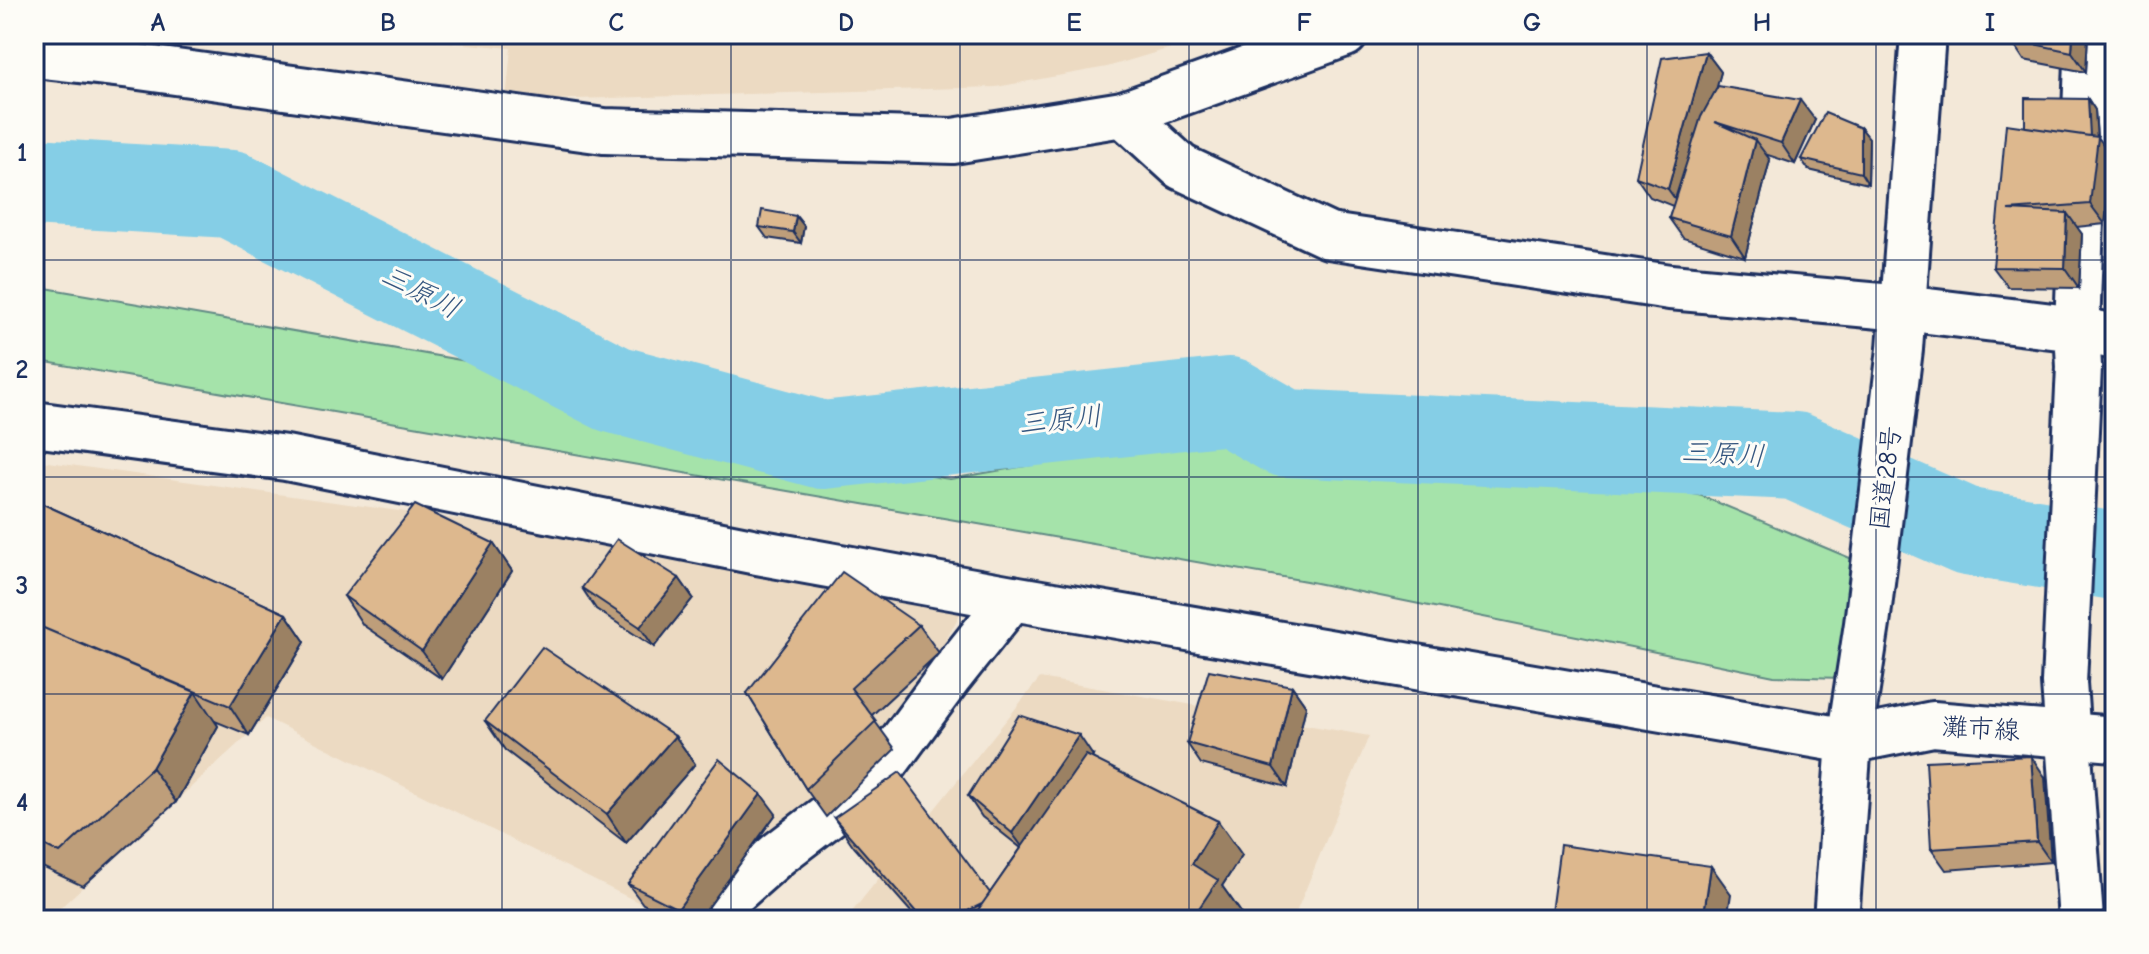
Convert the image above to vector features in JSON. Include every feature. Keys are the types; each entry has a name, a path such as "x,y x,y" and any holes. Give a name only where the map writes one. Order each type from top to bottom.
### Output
{"main road":[{"path":"45,49 132,66 604,131 953,141 1123,114 1345,34"},
{"name":"国道28号","path":"1836,920 1849,741 1867,624 1901,329 1923,34"},
{"path":"2081,920 2064,683 2090,344 2088,34"},
{"path":"1123,114 1181,167 1329,236 1670,287 1901,329 2090,344"},
{"path":"34,424 286,458 757,552 1849,741"},
{"path":"703,920 778,854 871,783 1012,598"},
{"name":"灘市線","path":"1849,741 1933,724 2115,739"}],"shaded area":[{"path":"363,34 1218,34 1107,67 996,87 506,101 511,48"},
{"path":"34,460 972,591 871,783 674,920 266,718 47,920 34,920"},
{"path":"1040,678 1369,736 1293,920 858,920 851,913"}],"green space":[{"path":"34,286 518,370 595,403 804,458 950,479 1224,432 1266,447 1329,448 1417,439 1519,455 1702,496 1857,561 1841,678 1774,676 1306,581 34,360"}],"building":[{"path":"2010,34 2073,34 2072,52 2010,39"},
{"path":"1706,52 1668,189 1636,177 1662,58"},
{"path":"1718,86 1800,100 1781,143 1715,122 1755,140 1731,236 1669,218 1701,117"},
{"path":"2025,98 2088,99 2090,136 2025,127"},
{"path":"1825,113 1861,128 1861,173 1801,159"},
{"path":"2006,124 2098,137 2090,204 2008,210 2067,213 2065,268 1993,267"},
{"path":"762,210 796,216 793,232 759,227"},
{"path":"34,500 286,614 230,706 34,624"},
{"path":"415,505 493,543 422,651 344,596"},
{"path":"617,539 679,578 640,627 582,588"},
{"path":"842,572 919,625 851,688 876,721 806,789 747,693"},
{"path":"34,624 195,692 152,768 60,853 34,840"},
{"path":"542,647 675,736 607,814 485,721"},
{"path":"1209,670 1292,686 1273,767 1187,743"},
{"path":"1019,715 1079,735 1012,833 968,796"},
{"path":"1086,755 1218,821 1192,864 1218,880 1191,920 971,920"},
{"path":"2031,756 2037,842 1931,849 1926,761"},
{"path":"719,759 761,794 678,909 628,884"},
{"path":"900,772 990,893 982,904 949,920 923,920 834,818"},
{"path":"1560,845 1711,866 1703,920 1550,920"}],"waterway":[{"name":"三原川","path":"34,182 231,194 614,389 823,445 1229,401 1285,433 1795,456 1968,532 2115,556"}]}
